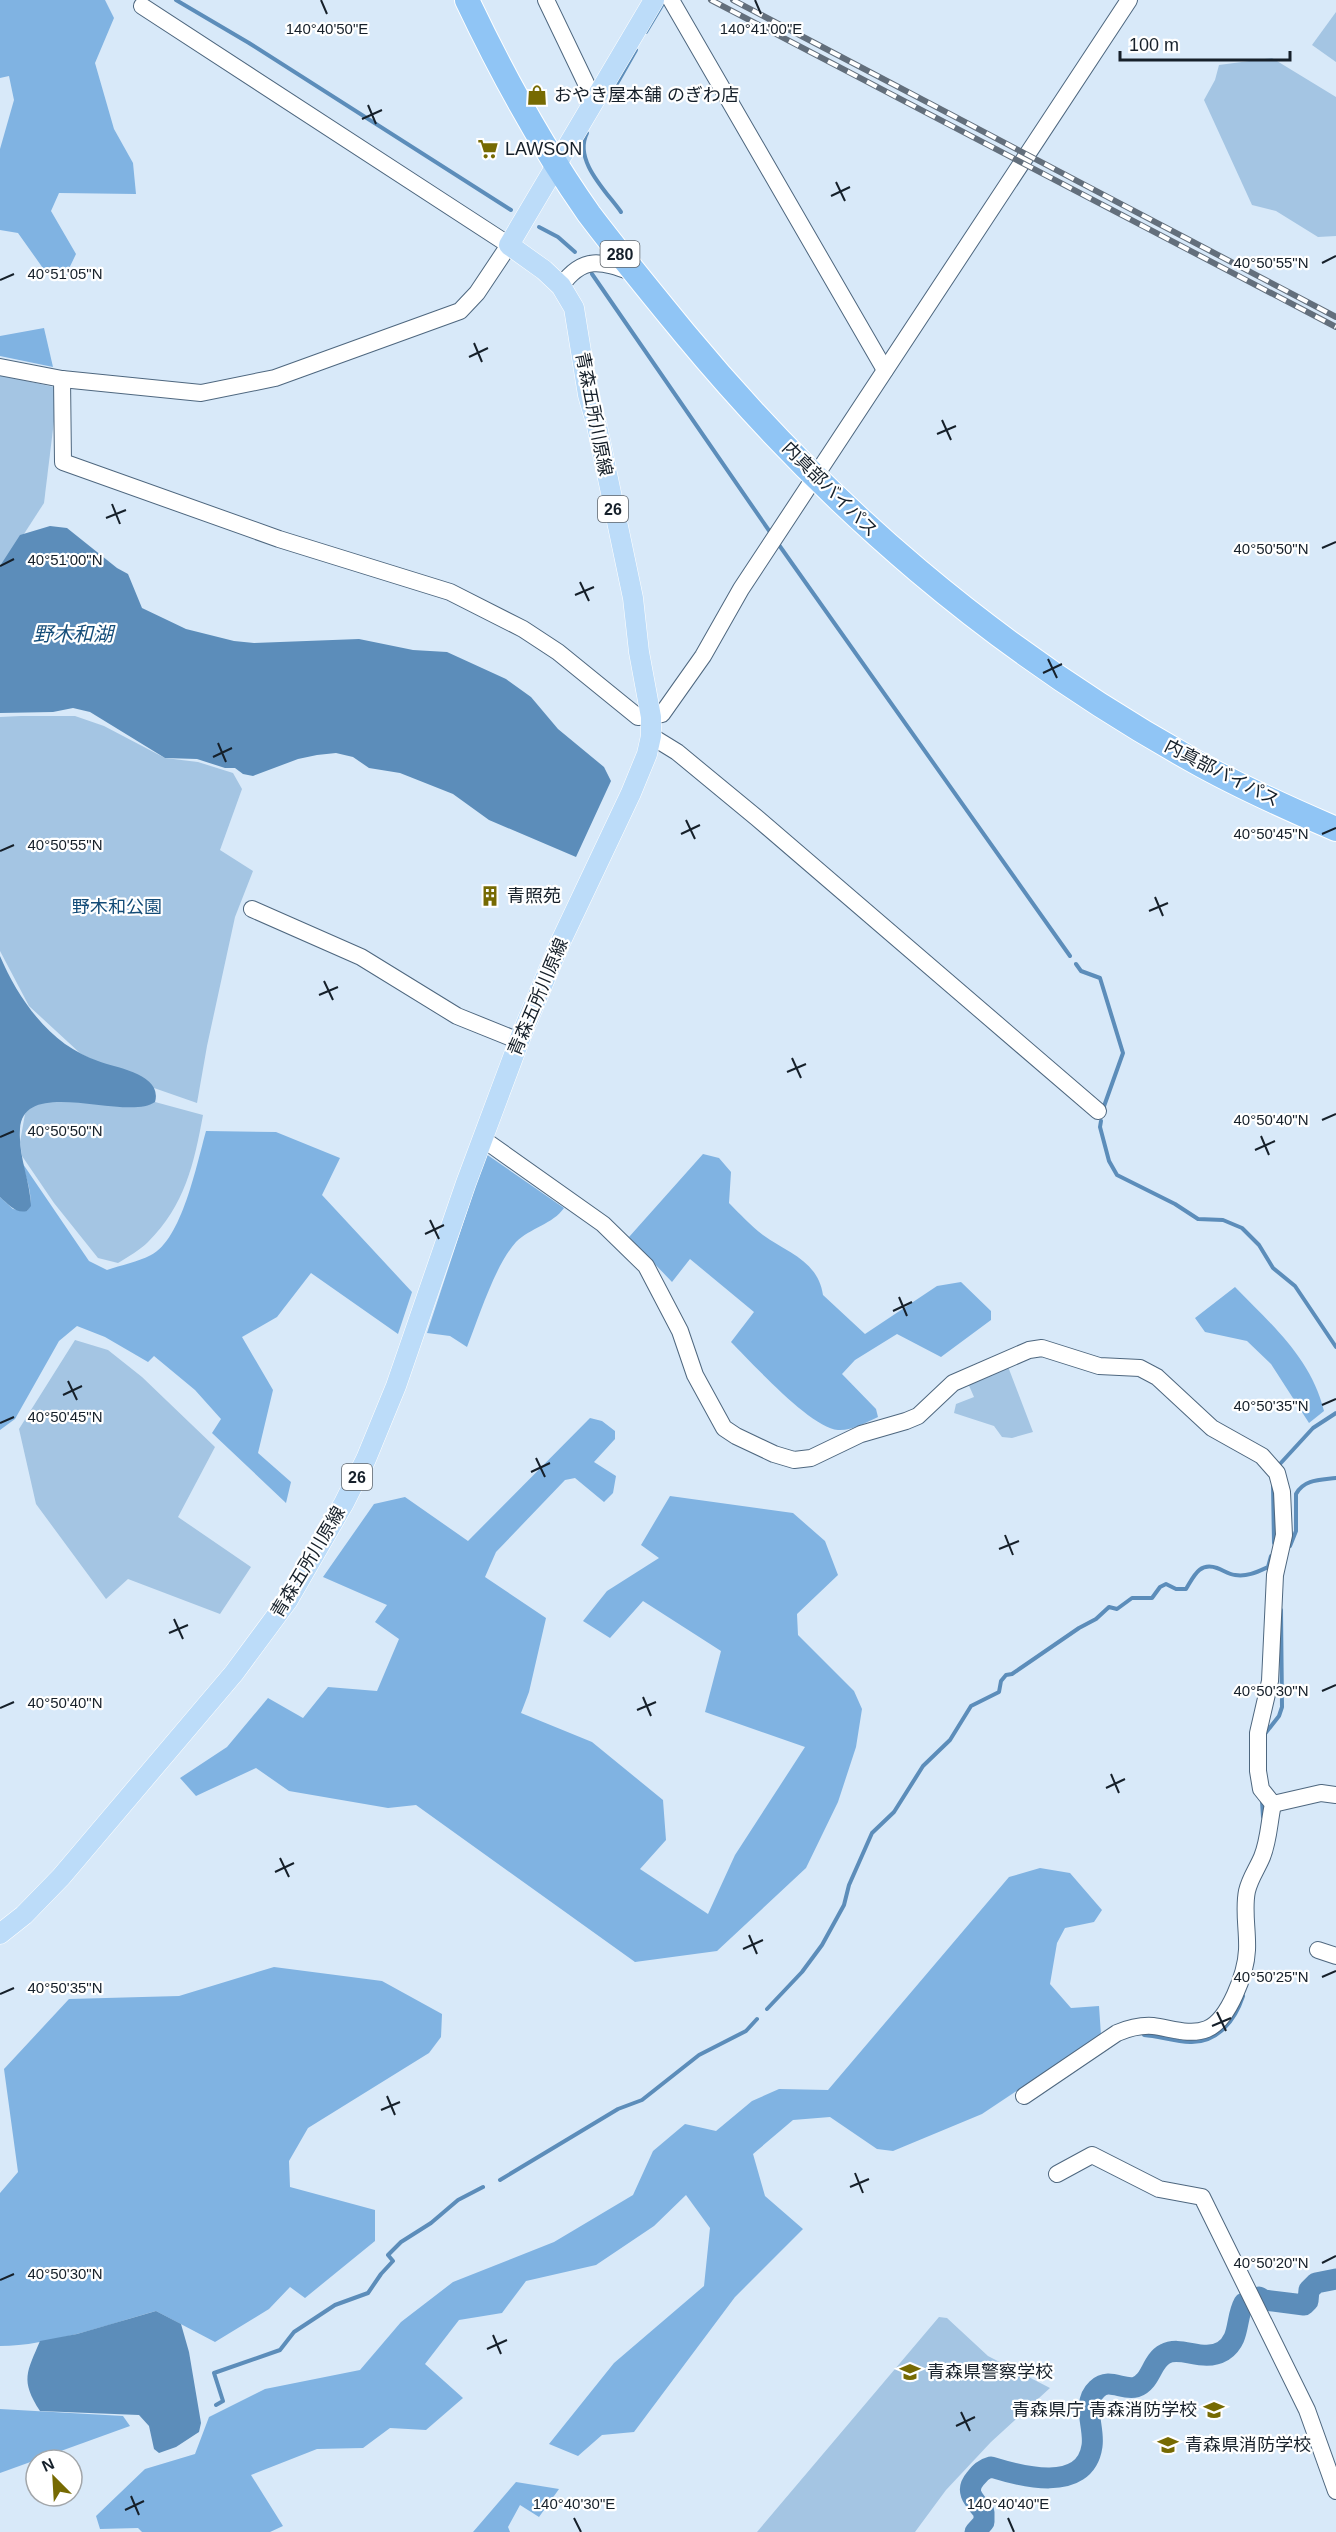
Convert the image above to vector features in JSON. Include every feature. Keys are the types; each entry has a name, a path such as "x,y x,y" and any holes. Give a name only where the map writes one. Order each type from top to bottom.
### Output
{"highway":[{"name":"内真部バイパス","path":"467,0 525,112 588,212 634,273 718,374 815,478 905,562 999,637 1073,688 1194,761 1336,829"}],"main road":[{"path":"509,245 654,0"},
{"name":"青森五所川原線","path":"0,1934 24,1915 62,1877 234,1673 288,1600 335,1521 366,1459 396,1386 519,1041 560,943 647,754 651,726 633,598 597,426 588,395 574,308 561,286 544,270 509,245"}],"street":[{"path":"546,0 594,100"},
{"path":"671,0 885,370"},
{"path":"651,726 703,656 741,589 1129,0"},
{"path":"0,367 62,379 201,393 274,378 460,311 477,293 509,245 142,6"},
{"path":"561,286 571,272 579,266 590,264 607,263 634,273"},
{"path":"62,379 63,462 290,543 450,592 523,629 558,651 651,726 677,753 757,818 1098,1111"},
{"path":"252,909 360,957 457,1016 519,1041"},
{"path":"483,1139 603,1224 646,1266 680,1331 695,1375 724,1428 774,1454 794,1460 811,1458 861,1434 918,1416 953,1383 1029,1350 1042,1348 1099,1366 1140,1368 1157,1377 1212,1428 1262,1456 1277,1473 1282,1492 1284,1535 1275,1575 1270,1681 1258,1733 1258,1771 1262,1789 1273,1804 1270,1832 1262,1859 1252,1875 1246,1892 1247,1953 1237,1991 1216,2025 1205,2031 1191,2032 1151,2026 1131,2027 1117,2033 1024,2096"},
{"path":"1273,1804 1321,1793 1336,1795"},
{"path":"1318,1950 1336,1956"},
{"path":"1057,2174 1092,2156 1159,2189 1202,2197 1307,2410 1336,2491"}],"green space":[{"path":"1336,12 1336,62 1312,45"},
{"path":"1272,58 1336,97 1336,236 1318,237 1276,211 1252,205 1204,100 1215,80 1219,65"},
{"path":"0,375 58,388 44,503 0,571"},
{"name":"野木和公園","path":"75,716 104,726 165,758 198,762 233,773 242,789 220,850 253,871 235,917 197,1103 154,1088 81,1054 29,1006 0,951 0,717"},
{"path":"38,1092 91,1103 155,1102 203,1115 186,1183 171,1213 148,1242 118,1263 98,1258 54,1203 22,1156 20,1142 25,1114"},
{"path":"75,1340 108,1350 142,1377 215,1447 178,1517 251,1567 220,1614 128,1579 106,1599 36,1504 19,1429"},
{"path":"1007,1364 1033,1432 1012,1438 1002,1437 994,1426 954,1413 956,1404 974,1397 967,1381"},
{"path":"939,2317 947,2318 988,2356 1050,2388 991,2442 946,2490 915,2532 757,2532"}],"shaded area":[{"path":"0,0 105,0 114,18 95,63 114,129 133,163 136,194 59,193 51,211 76,254 63,281 45,271 18,233 0,230 0,149 14,100 9,76 0,78"},
{"path":"44,328 53,367 0,356 0,336"},
{"path":"206,1131 276,1132 340,1158 322,1195 412,1292 398,1334 311,1273 277,1317 242,1337 273,1390 258,1453 291,1482 286,1503 212,1433 221,1419 195,1390 154,1356 148,1362 105,1337 77,1326 59,1341 15,1419 0,1430 0,1197 13,1209 27,1211 30,1195 23,1164 89,1261 107,1270 135,1262 162,1247 180,1218"},
{"path":"486,1154 564,1208 554,1218 522,1237 508,1252 488,1292 467,1347 450,1336 427,1333"},
{"path":"703,1154 719,1158 731,1172 729,1203 759,1231 808,1266 820,1283 823,1295 865,1334 937,1286 961,1282 991,1311 991,1320 941,1357 897,1334 855,1360 842,1374 876,1409 878,1417 848,1429 838,1430 827,1427 782,1393 731,1342 754,1312 690,1259 672,1282 629,1237"},
{"path":"1235,1287 1289,1343 1310,1375 1324,1411 1309,1423 1271,1364 1247,1341 1205,1332 1195,1318"},
{"path":"590,1418 602,1421 615,1431 615,1439 594,1462 616,1476 613,1493 604,1502 575,1478 565,1480 496,1552 485,1577 546,1618 529,1692 521,1713 592,1742 663,1800 666,1840 640,1869 708,1914 735,1855 805,1747 705,1712 721,1651 643,1601 610,1638 583,1621 607,1591 659,1558 641,1545 670,1496 793,1513 825,1541 838,1575 797,1614 798,1635 854,1691 862,1709 856,1747 838,1802 806,1868 717,1951 635,1962 416,1805 388,1808 289,1791 256,1768 196,1796 180,1778 227,1747 268,1698 303,1718 328,1687 377,1691 399,1639 375,1622 387,1605 323,1577 374,1504 405,1497 468,1541"},
{"path":"1040,1868 1070,1873 1102,1910 1094,1922 1065,1928 1057,1943 1050,1984 1071,2008 1099,2006 1101,2035 982,2114 893,2151 877,2149 830,2117 793,2120 753,2154 765,2196 803,2229 735,2297 634,2432 602,2435 578,2456 549,2444 614,2363 704,2286 710,2228 686,2195 654,2226 596,2265 526,2281 502,2313 459,2320 425,2364 463,2398 426,2430 390,2428 363,2448 317,2449 251,2475 283,2526 270,2532 142,2532 138,2528 100,2529 96,2516 145,2469 195,2454 209,2417 265,2389 360,2370 401,2322 453,2282 554,2242 633,2195 653,2151 685,2124 716,2131 752,2101 779,2089 828,2090 1009,1877"},
{"path":"274,1967 382,1981 442,2014 441,2037 429,2053 308,2128 289,2161 290,2187 375,2210 375,2241 305,2298 290,2287 269,2309 215,2342 156,2311 58,2338 0,2346 0,2193 18,2172 4,2069 69,1999 179,1996"},
{"path":"0,2409 123,2416 130,2426 69,2448 24,2448 24,2464 0,2473"},
{"path":"516,2482 559,2489 539,2517 520,2505 508,2527 510,2532 473,2532"}],"water":[{"name":"野木和湖","path":"50,526 67,528 117,568 128,574 142,608 186,629 234,641 254,643 359,639 413,650 447,652 506,679 531,697 558,729 604,767 611,781 576,857 489,820 453,794 400,773 369,768 353,757 336,753 317,755 298,759 253,776 243,774 235,768 225,768 197,759 165,758 90,712 73,708 53,712 0,713 0,566 20,535"},
{"path":"0,956 27,1005 54,1036 85,1056 136,1074 152,1085 156,1092 155,1102 141,1107 57,1102 38,1105 26,1113 20,1129 20,1139 31,1206 23,1212 12,1208 0,1197"},
{"path":"156,2311 181,2324 189,2352 201,2423 199,2432 176,2447 159,2453 154,2449 149,2426 139,2415 40,2411 30,2391 28,2376 40,2341 77,2334"}],"waterway":[{"path":"176,0 249,43 511,210"},
{"path":"646,32 664,2"},
{"path":"611,94 636,50"},
{"path":"587,133 584,154 588,164 593,175 621,212"},
{"path":"539,227 558,237 575,252"},
{"path":"592,274 770,532"},
{"path":"779,545 1070,956"},
{"path":"1076,964 1081,971 1100,978 1123,1053 1103,1109"},
{"path":"1101,1121 1100,1127 1109,1161 1117,1175 1175,1204 1198,1219 1223,1220 1242,1228 1259,1245 1273,1268 1295,1286 1336,1347"},
{"path":"1279,1465 1313,1428 1336,1413"},
{"path":"1290,1546 1296,1531 1296,1494 1299,1489 1308,1483 1336,1478"},
{"path":"1273,1485 1274,1543"},
{"path":"767,2009 802,1972 822,1945 844,1905 849,1885 872,1833 894,1812 923,1766 950,1740 971,1706 999,1692 1001,1681 1006,1675 1012,1674 1096,1619 1109,1607 1117,1609 1132,1598 1152,1598 1160,1587 1166,1584 1176,1589 1186,1589 1198,1571 1206,1567 1217,1568 1233,1575 1252,1574 1268,1567 1271,1556"},
{"path":"1264,1735 1279,1716 1282,1707 1281,1610"},
{"path":"1262,1801 1263,1817"},
{"path":"1144,2035 1184,2042 1209,2039 1230,2021 1243,1996"},
{"path":"500,2180 618,2109 642,2100 699,2055 746,2031 757,2019"},
{"path":"216,2405 223,2401 214,2373 280,2350 294,2332 335,2305 368,2293 393,2261 388,2255 401,2242 431,2223 458,2200 483,2187"},
{"path":"975,2532 984,2522 984,2512 972,2496 970,2488 984,2470 991,2467 1034,2477 1050,2478 1065,2476 1077,2471 1087,2461 1092,2446 1089,2409 1092,2395 1097,2389 1106,2384 1136,2387 1145,2380 1160,2357 1171,2352 1208,2355 1223,2351 1233,2341 1244,2303 1259,2297 1264,2300 1304,2305 1308,2301 1309,2290 1316,2283 1336,2279"}],"railway":[{"path":"711,0 1336,327"},
{"path":"733,0 1336,317"}],"place":[{"name":"おやき屋本舗 のぎわ店","path":"537,95"},
{"name":"LAWSON","path":"488,149"},
{"name":"青照苑","path":"490,896"},
{"name":"青森県警察学校","path":"910,2372"},
{"name":"青森県庁 青森消防学校","path":"1214,2410"},
{"name":"青森県消防学校","path":"1168,2445"}]}
